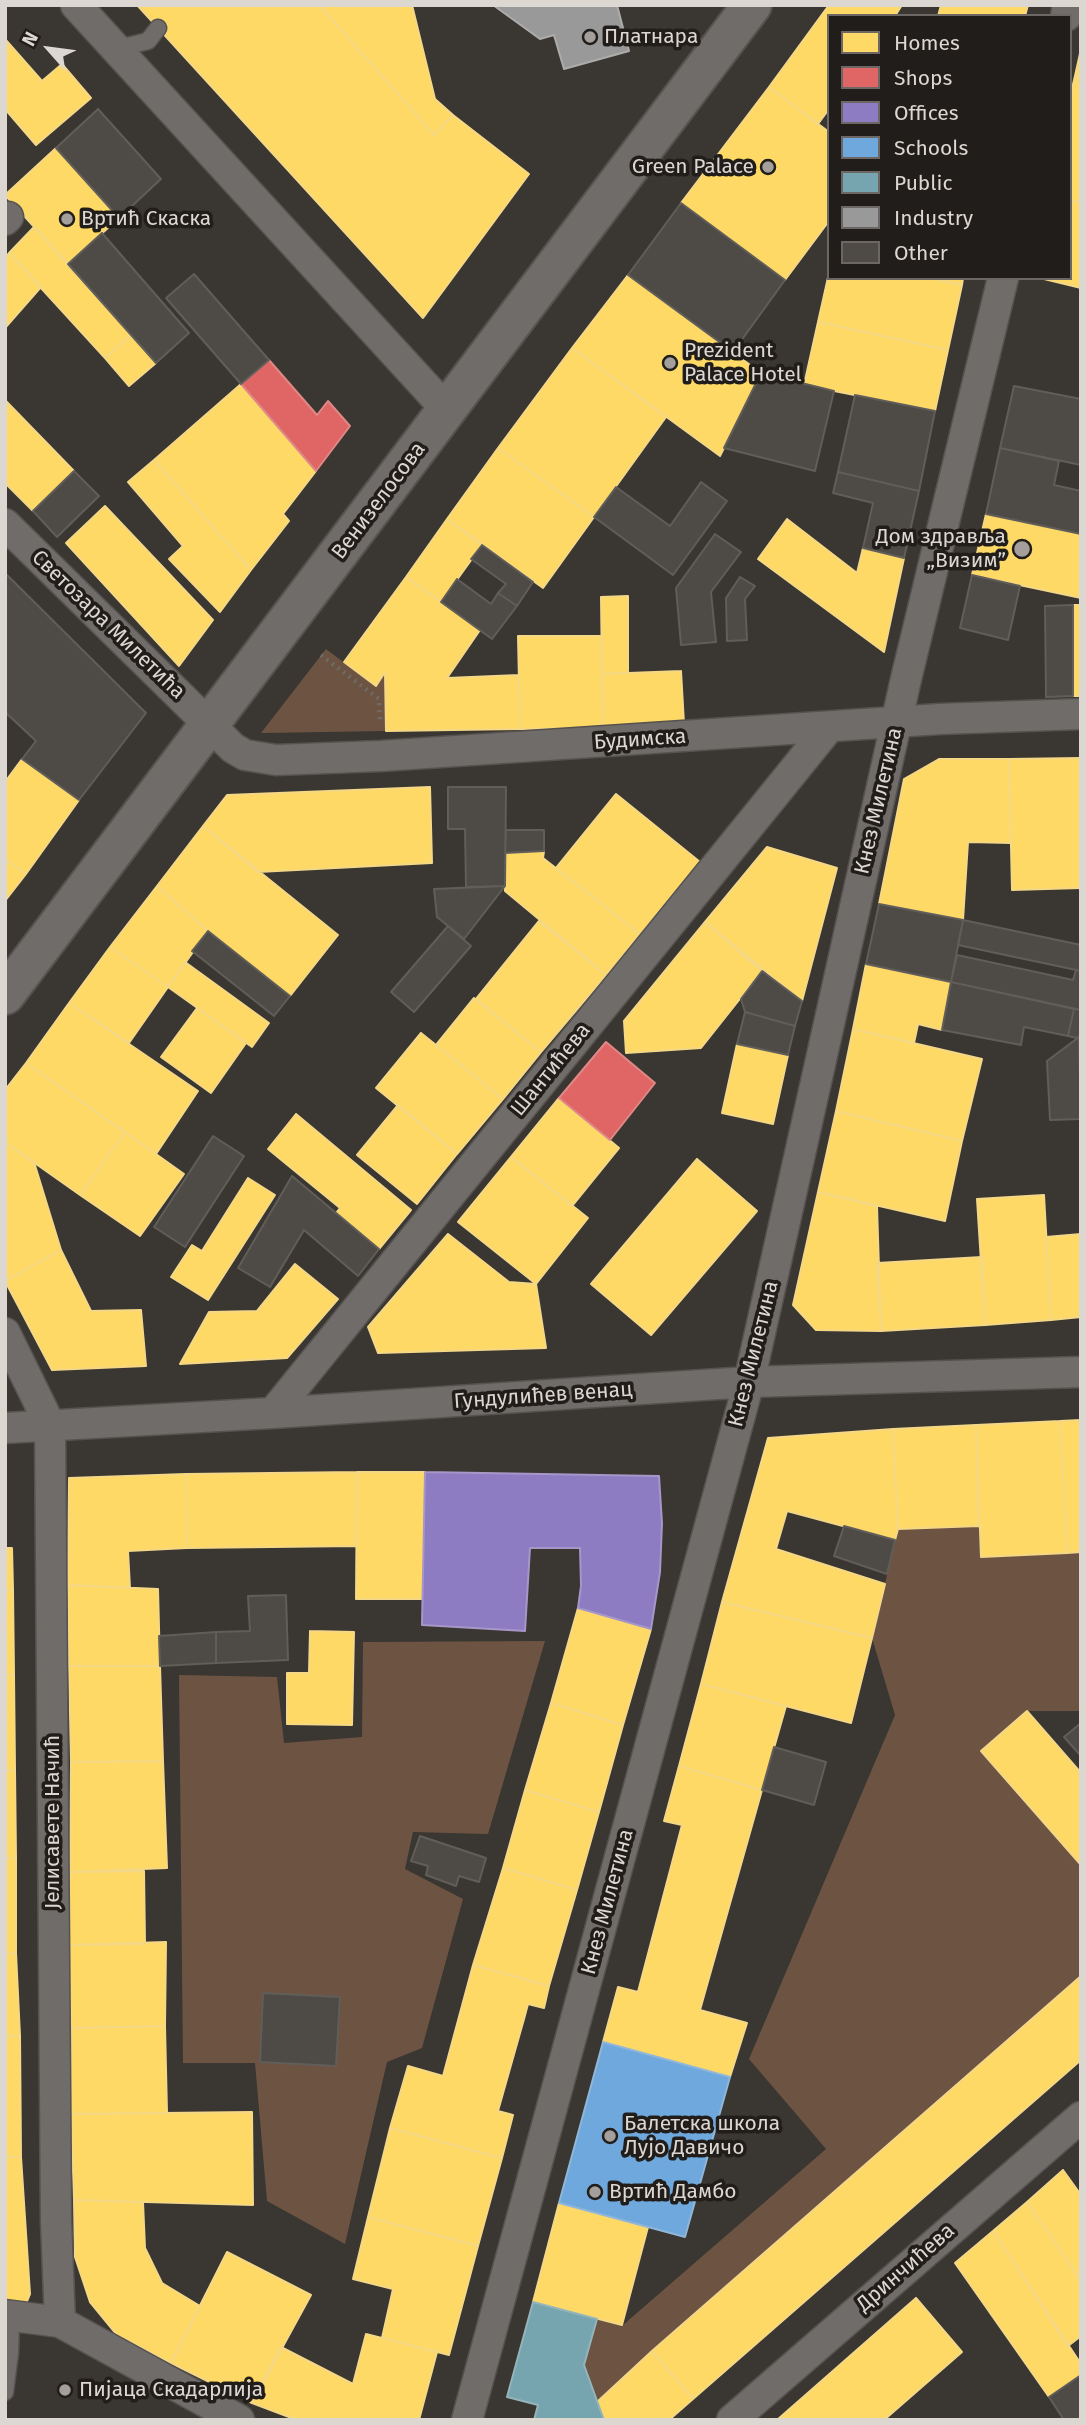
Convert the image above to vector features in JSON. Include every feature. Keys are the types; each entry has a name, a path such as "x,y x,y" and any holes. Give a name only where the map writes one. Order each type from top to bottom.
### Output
{"street":[{"path":"76,5 447,410"},
{"name":"Венизелосова","path":"5,995 752,5"},
{"name":"Кнез Милетина","path":"467,2420 749,1382 896,723 1003,280"},
{"name":"Светозара Милетића","path":"5,524 209,725"},
{"name":"Будимска","path":"209,725 233,748 245,755 276,760 381,757 829,727 1081,714"},
{"name":"Шантићева","path":"273,1413 829,727"},
{"name":"Јелисавете Начић","path":"5,1334 50,1425 56,2193 60,2322"},
{"name":"Гундулићев венац","path":"5,1428 749,1382 1081,1373"},
{"name":"Дринчићева","path":"732,2420 1081,2117"},
{"path":"8,2315 60,2322 239,2420"}],"lane":[{"path":"115,49 148,41 158,29"},
{"path":"5,2392 10,2353 8,2315"}],"path":[{"path":"321,655 379,699 381,757"}],"shaded area":[{"path":"326,649 375,686 385,672 386,731 261,733"},
{"path":"979,1526 981,1557 1081,1552 1081,1711 1027,1711 981,1751 1081,1865 1081,1976 597,2402 584,2365 597,2319 623,2325 826,2149 749,2059 895,1715 872,1638 898,1529"},
{"path":"545,1641 488,1834 413,1832 405,1869 463,1899 422,2048 387,2062 345,2244 267,2201 255,2063 183,2063 179,1675 277,1677 284,1743 362,1737 363,1642"}],"building: Homes":[{"path":"137,5 319,5 434,135 453,115 529,174 423,318"},
{"path":"319,5 412,5 435,99 453,115 434,135"},
{"path":"829,5 902,5 896,14 827,14 827,112 818,124 769,87"},
{"path":"941,5 1028,5 1026,14 939,14"},
{"path":"5,39 42,81 62,64 91,98 36,145 5,109"},
{"path":"1081,49 1081,77 1075,76"},
{"path":"1075,76 1081,77 1081,203 1072,201 1072,89"},
{"name":"Green Palace","path":"769,87 827,130 827,224 785,280 681,203"},
{"path":"56,148 119,218 68,264 5,195"},
{"path":"1072,201 1081,203 1081,288 1048,280 1072,280"},
{"path":"34,227 131,335 105,358 9,253"},
{"path":"9,253 41,287 5,328 5,258"},
{"name":"Prezident Palace Hotel","path":"628,275 761,373 720,456 572,348"},
{"path":"827,280 940,280 962,285 948,350 818,322"},
{"path":"940,280 963,280 962,285"},
{"path":"818,322 948,350 935,411 804,385"},
{"path":"131,335 156,363 129,386 105,358"},
{"path":"572,348 666,417 594,517 498,448"},
{"path":"241,384 316,471 283,514 289,521 251,570 154,460"},
{"path":"5,400 74,471 33,511 5,483"},
{"path":"498,448 594,517 543,588 447,519"},
{"path":"154,460 251,570 220,612 169,559 183,546 128,482"},
{"path":"105,506 213,620 179,666 66,543"},
{"path":"986,514 1081,534 1081,598 972,575"},
{"path":"447,519 482,545 441,602 406,577"},
{"path":"787,519 857,573 863,548 904,558 884,652 758,559"},
{"path":"406,577 480,630 447,678 519,675 520,729 386,731 385,672 376,686 344,662"},
{"path":"628,596 628,673 602,674 601,597"},
{"path":"1073,605 1081,605 1081,696 1073,696"},
{"path":"518,636 602,636 603,728 520,729"},
{"path":"681,671 684,724 603,728 602,674"},
{"path":"1081,758 1081,888 1012,890 1009,759"},
{"path":"22,759 79,800 26,874 5,859 5,782"},
{"path":"939,759 1009,759 1011,843 968,842 963,920 879,904 904,779"},
{"path":"430,787 432,863 258,872 203,826 227,795"},
{"path":"616,794 700,862 640,934 556,868"},
{"path":"203,826 338,935 290,996 208,931 157,886"},
{"path":"767,847 837,868 802,1001 705,922"},
{"path":"544,851 543,858 640,934 606,975 505,891 505,853"},
{"path":"5,859 26,874 5,901"},
{"path":"157,886 208,931 168,987 110,947"},
{"path":"539,921 606,975 541,1052 476,999"},
{"path":"705,922 762,971 701,1048 626,1053 624,1021"},
{"path":"110,947 168,987 129,1043 69,1003"},
{"path":"185,962 269,1023 252,1047 168,987"},
{"path":"866,964 951,982 942,1030 918,1024 914,1043 853,1029"},
{"path":"474,998 541,1052 503,1099 436,1045"},
{"path":"69,1003 198,1091 156,1154 26,1063"},
{"path":"197,1008 246,1043 211,1093 161,1057"},
{"path":"853,1029 982,1059 962,1141 836,1111"},
{"path":"421,1033 503,1099 457,1154 376,1088"},
{"path":"737,1044 788,1055 773,1124 722,1113"},
{"path":"26,1063 125,1132 80,1195 5,1142 5,1090"},
{"path":"559,1098 619,1148 572,1206 511,1157"},
{"path":"398,1105 457,1154 417,1204 357,1155"},
{"path":"836,1111 962,1141 945,1221 818,1192"},
{"path":"296,1114 411,1210 379,1249 336,1213 340,1208 268,1149"},
{"path":"125,1132 184,1174 140,1236 80,1195"},
{"path":"5,1142 34,1162 61,1250 5,1281"},
{"path":"511,1157 588,1218 536,1284 458,1222"},
{"path":"697,1159 757,1211 651,1335 591,1284"},
{"path":"248,1178 275,1195 208,1300 171,1277 192,1245 202,1251"},
{"path":"818,1192 877,1206 881,1331 816,1330 793,1305"},
{"path":"1044,1195 1051,1320 985,1325 977,1199"},
{"path":"448,1234 509,1282 536,1284 546,1348 378,1353 368,1327"},
{"path":"1081,1234 1081,1317 1051,1320 1046,1237"},
{"path":"61,1250 91,1311 141,1310 146,1366 52,1370 5,1281"},
{"path":"982,1257 985,1325 881,1331 877,1263"},
{"path":"295,1264 338,1299 287,1358 180,1364 209,1312 257,1311"},
{"path":"1081,1420 1081,1552 1067,1553 1060,1421"},
{"path":"1060,1421 1067,1553 981,1557 976,1425"},
{"path":"976,1425 979,1526 898,1529 893,1429"},
{"path":"893,1429 898,1529 895,1540 787,1511 776,1549 885,1584 872,1638 722,1602 768,1438"},
{"path":"357,1472 356,1546 187,1548 186,1474"},
{"path":"357,1472 425,1472 423,1599 356,1599"},
{"path":"186,1474 187,1548 128,1551 130,1588 68,1585 69,1478"},
{"path":"5,1548 12,1548 13,1590 5,1590"},
{"path":"68,1585 158,1589 160,1666 69,1666"},
{"path":"5,1590 13,1590 14,1675 5,1675"},
{"path":"722,1602 872,1638 851,1723 701,1684"},
{"path":"578,1608 651,1629 623,1725 551,1703"},
{"path":"310,1631 354,1632 352,1725 287,1724 287,1673 309,1673"},
{"path":"69,1666 160,1666 163,1761 71,1762"},
{"path":"5,1675 14,1675 15,1770 5,1771"},
{"path":"701,1684 786,1706 762,1790 679,1766"},
{"path":"551,1703 623,1725 599,1812 525,1790"},
{"path":"1027,1711 1081,1773 1081,1865 981,1751"},
{"path":"163,1761 167,1868 70,1872 71,1762"},
{"path":"679,1766 762,1790 700,2010 747,2023 730,2077 603,2042 618,1987 638,1992 682,1825 664,1821"},
{"path":"15,1770 16,1858 5,1858 5,1771"},
{"path":"525,1790 599,1812 577,1890 503,1868"},
{"path":"5,1858 16,1858 16,1953 5,1954"},
{"path":"503,1868 577,1890 549,1986 473,1965"},
{"path":"144,1871 145,1944 69,1945 70,1872"},
{"path":"166,1942 165,2026 71,2028 69,1945"},
{"path":"16,1953 20,2036 5,2036 5,1954"},
{"path":"473,1965 549,1986 544,2008 528,2004 498,2111 513,2115 502,2158 390,2128 408,2066 443,2076"},
{"path":"1081,1976 1081,2060 693,2399 652,2351"},
{"path":"165,2026 167,2113 71,2114 71,2028"},
{"path":"5,2036 20,2036 21,2157 5,2157"},
{"path":"252,2112 253,2205 74,2200 71,2114"},
{"path":"390,2128 502,2158 478,2246 368,2217"},
{"path":"5,2157 21,2157 30,2294 25,2306 5,2304"},
{"path":"1063,2170 1081,2195 1081,2281 1027,2202"},
{"path":"74,2200 143,2202 145,2248 162,2283 200,2306 171,2363 117,2335 90,2302 75,2257"},
{"path":"1027,2202 1081,2281 1081,2336 1068,2346 993,2231"},
{"path":"559,2203 648,2227 622,2325 533,2302"},
{"path":"368,2217 478,2246 449,2355 382,2338 393,2289 353,2279"},
{"path":"993,2231 1081,2364 1081,2375 1049,2397 955,2263"},
{"path":"227,2252 311,2295 252,2403 171,2363"},
{"path":"916,2298 962,2352 884,2420 777,2420"},
{"path":"366,2334 437,2352 419,2420 297,2420 252,2403 281,2347 353,2384"},
{"path":"652,2351 693,2399 669,2420 604,2420 597,2402"}],"building: Shops":[{"path":"269,360 317,415 328,401 350,426 316,471 241,384"},
{"path":"606,1042 655,1083 610,1140 559,1098"}],"building: Offices":[{"path":"425,1472 659,1476 662,1523 660,1572 651,1629 578,1608 581,1586 580,1548 530,1548 525,1631 422,1625"}],"building: Schools":[{"path":"603,2042 730,2077 685,2237 559,2203"}],"building: Public":[{"path":"533,2302 597,2319 584,2365 604,2420 534,2420 538,2405 507,2397"}],"building: Industry":[{"name":"Платнара","path":"493,5 617,5 629,51 564,69 554,35 540,39"}],"building: Other":[{"path":"98,109 161,179 119,218 56,148"},
{"path":"681,203 785,280 733,352 628,275"},
{"path":"102,233 189,333 156,363 68,264"},
{"path":"194,274 269,360 241,384 166,298"},
{"path":"761,373 834,391 815,471 724,448"},
{"path":"1014,386 1081,399 1081,465 1000,448"},
{"path":"855,395 935,411 919,491 838,472"},
{"path":"1000,448 1059,461 1054,485 1081,491 1081,534 986,514"},
{"path":"74,471 99,496 57,537 33,511"},
{"path":"838,472 919,491 904,558 863,548 873,503 833,493"},
{"path":"701,482 727,501 673,575 594,517 616,487 670,526"},
{"path":"715,534 741,552 711,592 716,642 681,645 676,588"},
{"path":"482,545 533,582 517,606 498,593 506,584 471,559"},
{"path":"5,573 146,713 79,800 22,759 36,741 5,712"},
{"path":"972,575 1020,586 1008,640 960,628"},
{"path":"740,577 755,586 745,599 747,640 727,641 726,598"},
{"path":"457,579 491,604 498,593 517,606 492,639 441,602"},
{"path":"1073,605 1073,696 1046,697 1045,606"},
{"path":"448,787 506,787 505,886 466,887 465,829 448,829"},
{"path":"506,830 544,830 544,851 505,853"},
{"path":"505,886 464,939 437,917 434,889"},
{"path":"879,904 963,920 951,982 866,964"},
{"path":"963,920 1081,945 1081,971 958,945"},
{"path":"448,926 471,946 414,1012 391,992"},
{"path":"208,931 290,996 274,1016 192,951"},
{"path":"957,955 1073,980 1076,970 1081,971 1081,1010 951,982"},
{"path":"762,971 802,1001 795,1026 745,1012 741,999"},
{"path":"951,982 1074,1009 1068,1036 1024,1027 1021,1045 942,1030"},
{"path":"1074,1009 1081,1010 1081,1034 1077,1038 1068,1036"},
{"path":"745,1012 795,1026 788,1055 737,1044"},
{"path":"1079,1037 1081,1119 1050,1120 1047,1061"},
{"path":"213,1136 244,1156 185,1247 154,1227"},
{"path":"292,1176 379,1249 358,1276 304,1230 270,1287 238,1268"},
{"path":"844,1526 895,1540 887,1574 834,1556"},
{"path":"286,1595 288,1660 216,1663 216,1632 250,1631 248,1596"},
{"path":"216,1632 216,1663 160,1666 159,1636"},
{"path":"1081,1723 1081,1756 1064,1737"},
{"path":"774,1747 826,1762 814,1805 762,1790"},
{"path":"420,1836 486,1858 479,1882 459,1876 456,1886 426,1875 428,1866 411,1861"},
{"path":"263,1993 340,1997 336,2066 260,2062"},
{"path":"1081,2375 1081,2420 1064,2420 1049,2397"}],"place":[{"name":"Платнара","path":"590,37"},
{"name":"Green Palace","path":"768,167"},
{"name":"Вртић Скаска","path":"67,219"},
{"name":"Prezident Palace Hotel","path":"670,363"},
{"name":"Дом здравља „Визим”","path":"1022,549"},
{"name":"Балетска школа Лујо Давичо","path":"610,2136"},
{"name":"Вртић Дамбо","path":"595,2192"},
{"name":"Пијаца Скадарлија","path":"65,2390"}]}
